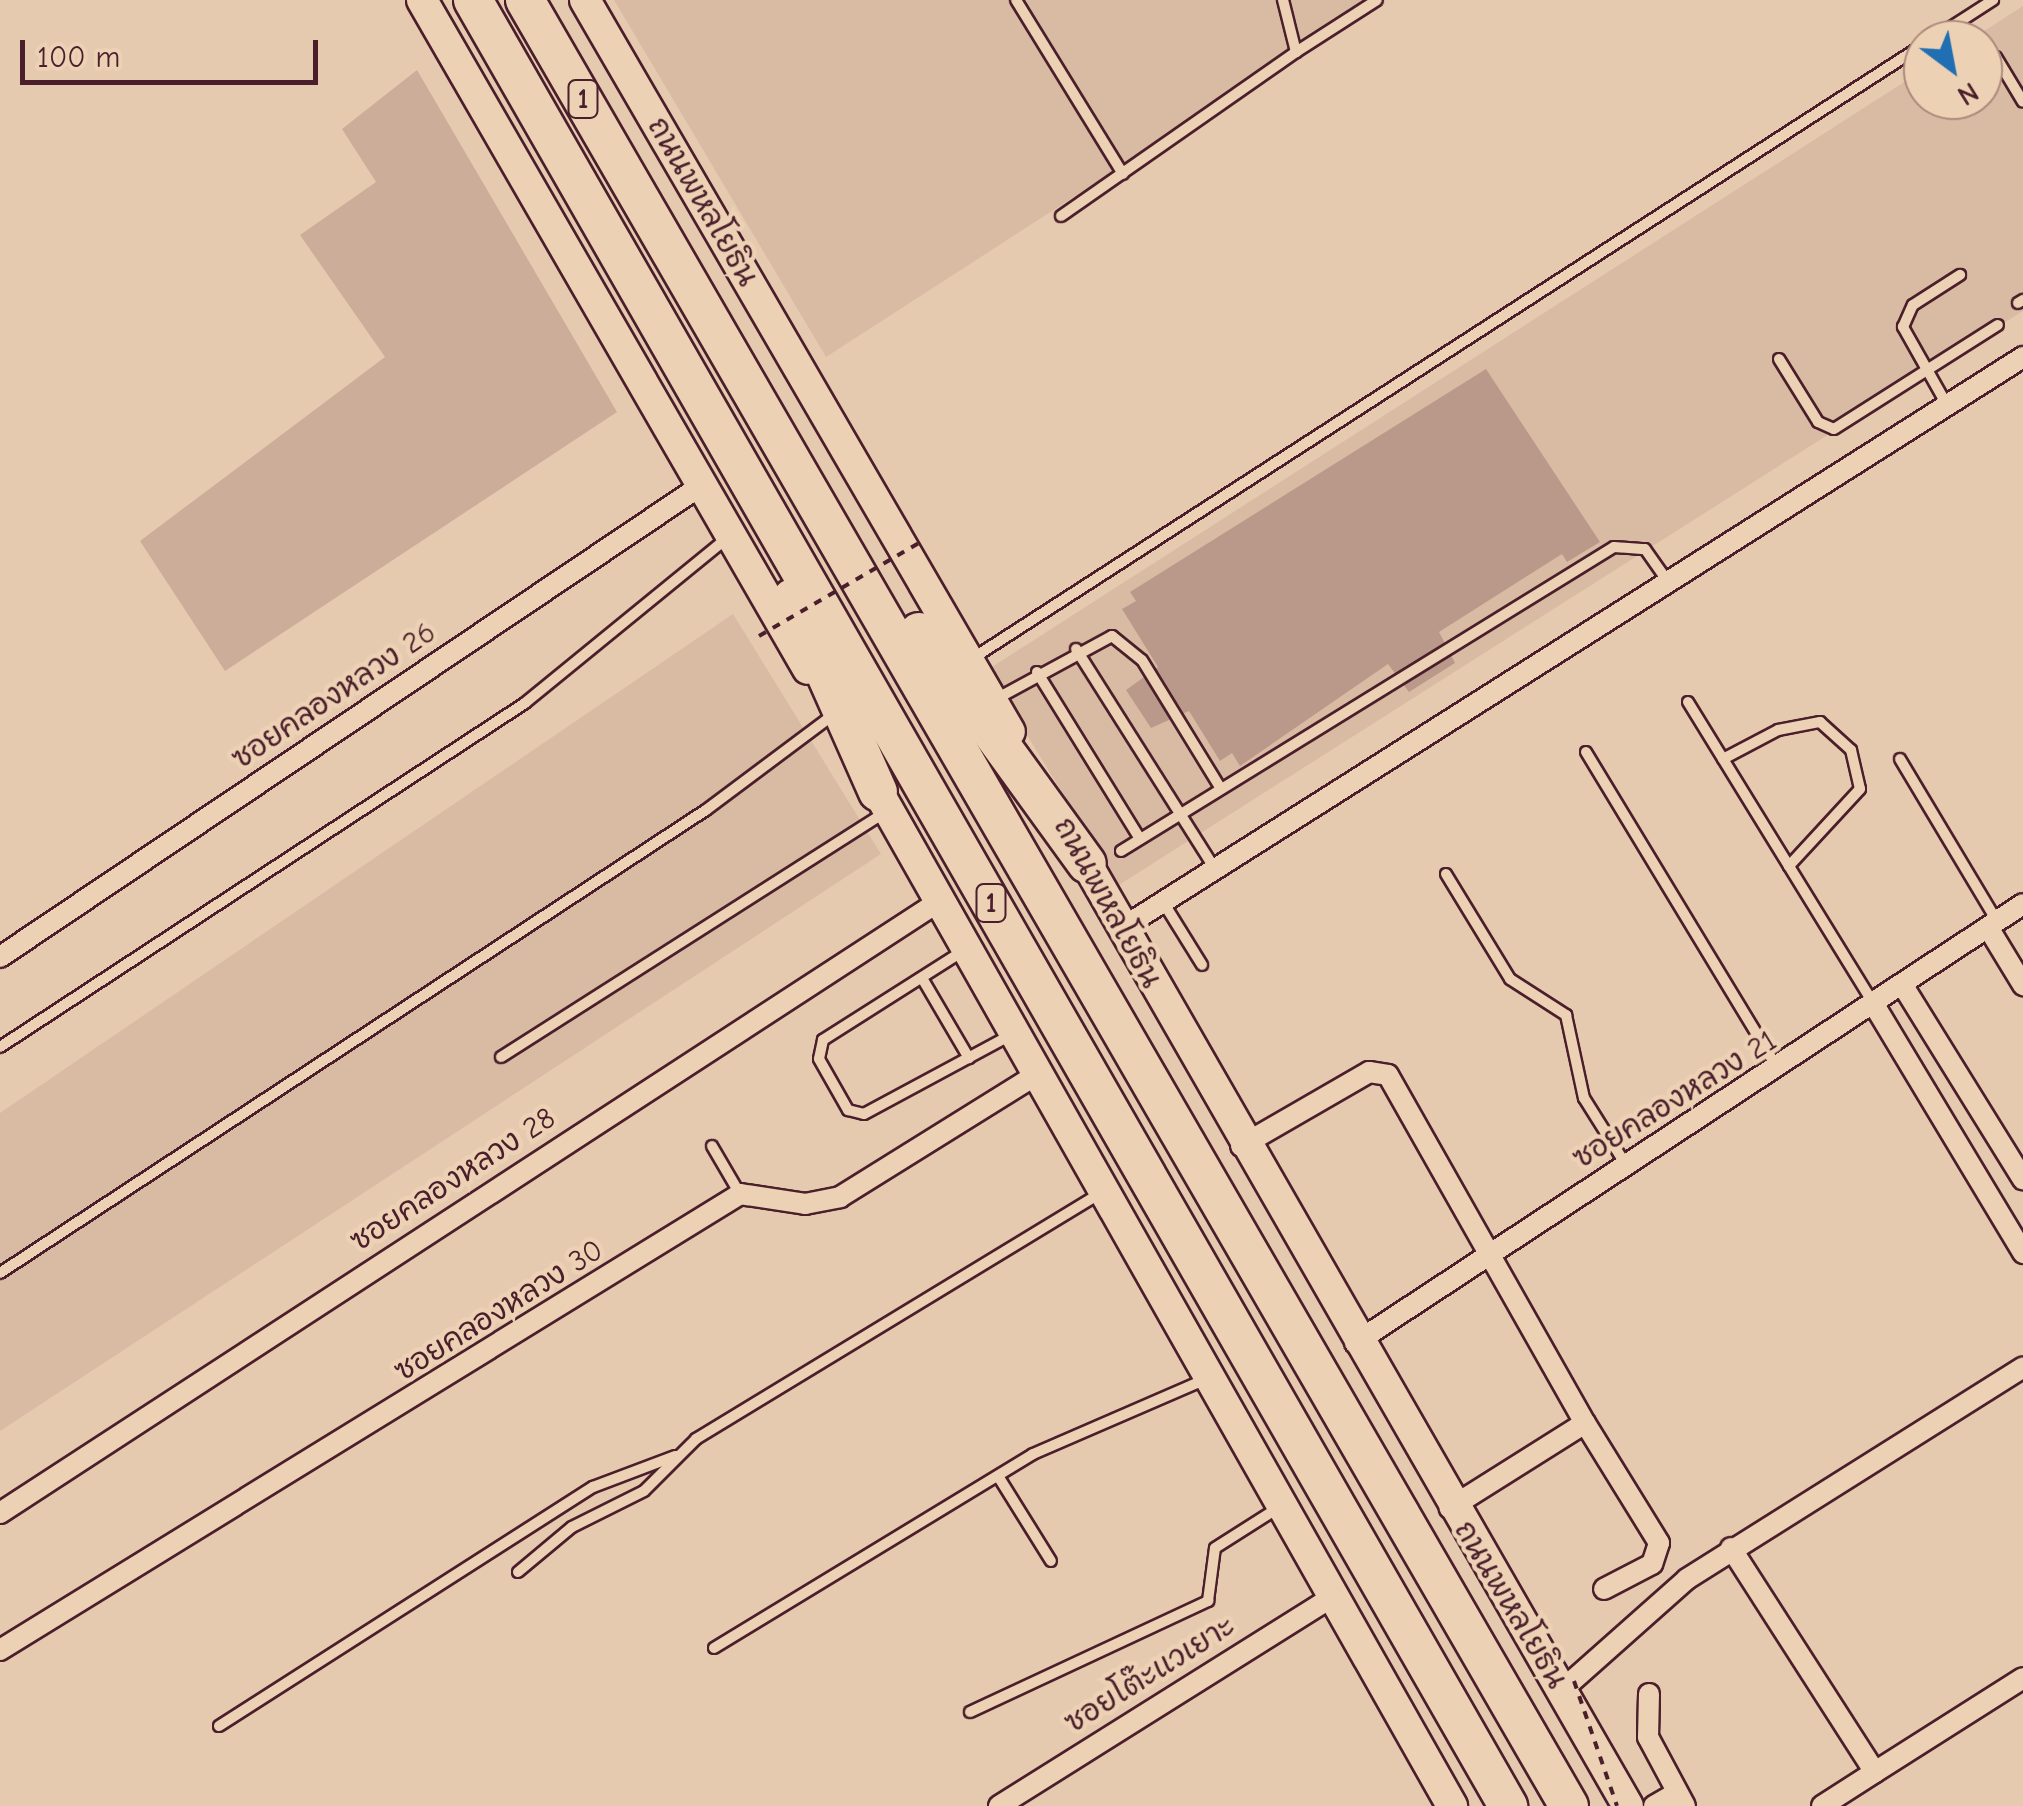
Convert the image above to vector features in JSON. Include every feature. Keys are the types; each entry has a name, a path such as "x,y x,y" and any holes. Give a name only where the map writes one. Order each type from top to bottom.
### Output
{"highway":[{"name":"1","path":"472,0 1508,1806"},
{"name":"ถนนพหลโยธิน","path":"525,0 1569,1806"},
{"path":"708,408 884,801"},
{"path":"783,443 1104,858"}],"main road":[{"name":"1","path":"422,0 1016,1032 1452,1806"},
{"name":"ถนนพหลโยธิน","path":"584,0 992,701 1104,858 1122,928 1241,1146 1534,1656 1568,1686 1628,1806"},
{"path":"1534,1656 1608,1806"}],"street":[{"path":"1122,928 2023,357"},
{"name":"ซอยคลองหลวง 26","path":"0,957 702,485"},
{"name":"ซอยคลองหลวง 28","path":"0,1513 940,900"},
{"name":"ซอยคลองหลวง 21","path":"1355,1343 1905,989 2023,904"},
{"path":"1993,925 2023,985"},
{"path":"1905,989 2023,1178"},
{"path":"1876,1008 2023,1254"},
{"path":"1241,1146 1368,1072 1388,1075 1585,1422 1659,1543 1652,1564 1604,1589"},
{"path":"740,1194 805,1204 840,1197 1039,1073"},
{"name":"ซอยคลองหลวง 30","path":"0,1650 740,1194"},
{"path":"1568,1686 1731,1548 2023,1367"},
{"path":"1450,1508 1585,1422"},
{"path":"1731,1548 1875,1772"},
{"name":"ซอยโต๊ะแวเยาะ","path":"999,1806 1334,1596"},
{"path":"1822,1806 2023,1678"},
{"path":"1649,1694 1648,1737 1679,1800 1654,1806"}],"lane":[{"path":"1016,0 1123,174"},
{"path":"1283,0 1296,52"},
{"path":"1061,216 1296,52 1378,0"},
{"path":"1963,20 1994,0"},
{"path":"969,661 1903,59"},
{"path":"2003,69 2023,102"},
{"path":"1947,405 1926,372 1905,315 1960,276"},
{"path":"1779,359 1824,428 1926,372 1998,325"},
{"path":"0,1047 524,703 730,536"},
{"path":"1104,858 1614,546 1645,549 1667,581"},
{"path":"992,701 1076,649 1112,636 1129,643 1221,789"},
{"path":"1076,649 1214,867"},
{"path":"1036,672 1140,839"},
{"path":"1688,702 1876,1008"},
{"path":"0,1273 706,810 834,714"},
{"path":"1723,759 1778,730 1820,722 1851,750 1860,790 1789,866"},
{"path":"1586,752 1779,1070"},
{"path":"1900,759 1993,925"},
{"path":"500,1057 884,801"},
{"path":"1446,874 1510,978 1566,1015 1584,1098 1627,1166"},
{"path":"1162,900 1202,964"},
{"path":"968,948 823,1040 819,1059 848,1110 864,1114 1016,1032"},
{"path":"922,978 969,1058"},
{"path":"712,1146 740,1194"},
{"path":"219,1726 593,1487 676,1456 1105,1190"},
{"path":"714,1648 998,1476 1212,1377"},
{"path":"518,1572 572,1527 644,1491 676,1456"},
{"path":"998,1476 1051,1561"},
{"path":"970,1712 1208,1601 1216,1548 1283,1505"}],"path":[{"path":"759,636 924,540"},
{"path":"1568,1686 1617,1806"}],"shaded area":[{"path":"614,0 1379,0 826,357"},
{"path":"2023,6 2023,311 1119,885 987,670 1903,83 1903,120 2003,120 2001,20"},
{"path":"417,70 617,412 225,671 140,541 385,357 300,235 376,182 342,129"},
{"path":"733,614 881,854 0,1431 0,1113"}],"building":[{"path":"1486,369 1600,542 1567,562 1562,554 1439,632 1455,663 1409,692 1388,664 1240,766 1232,753 1220,761 1189,711 1151,728 1126,690 1158,667 1122,609 1136,601 1130,592"}]}
